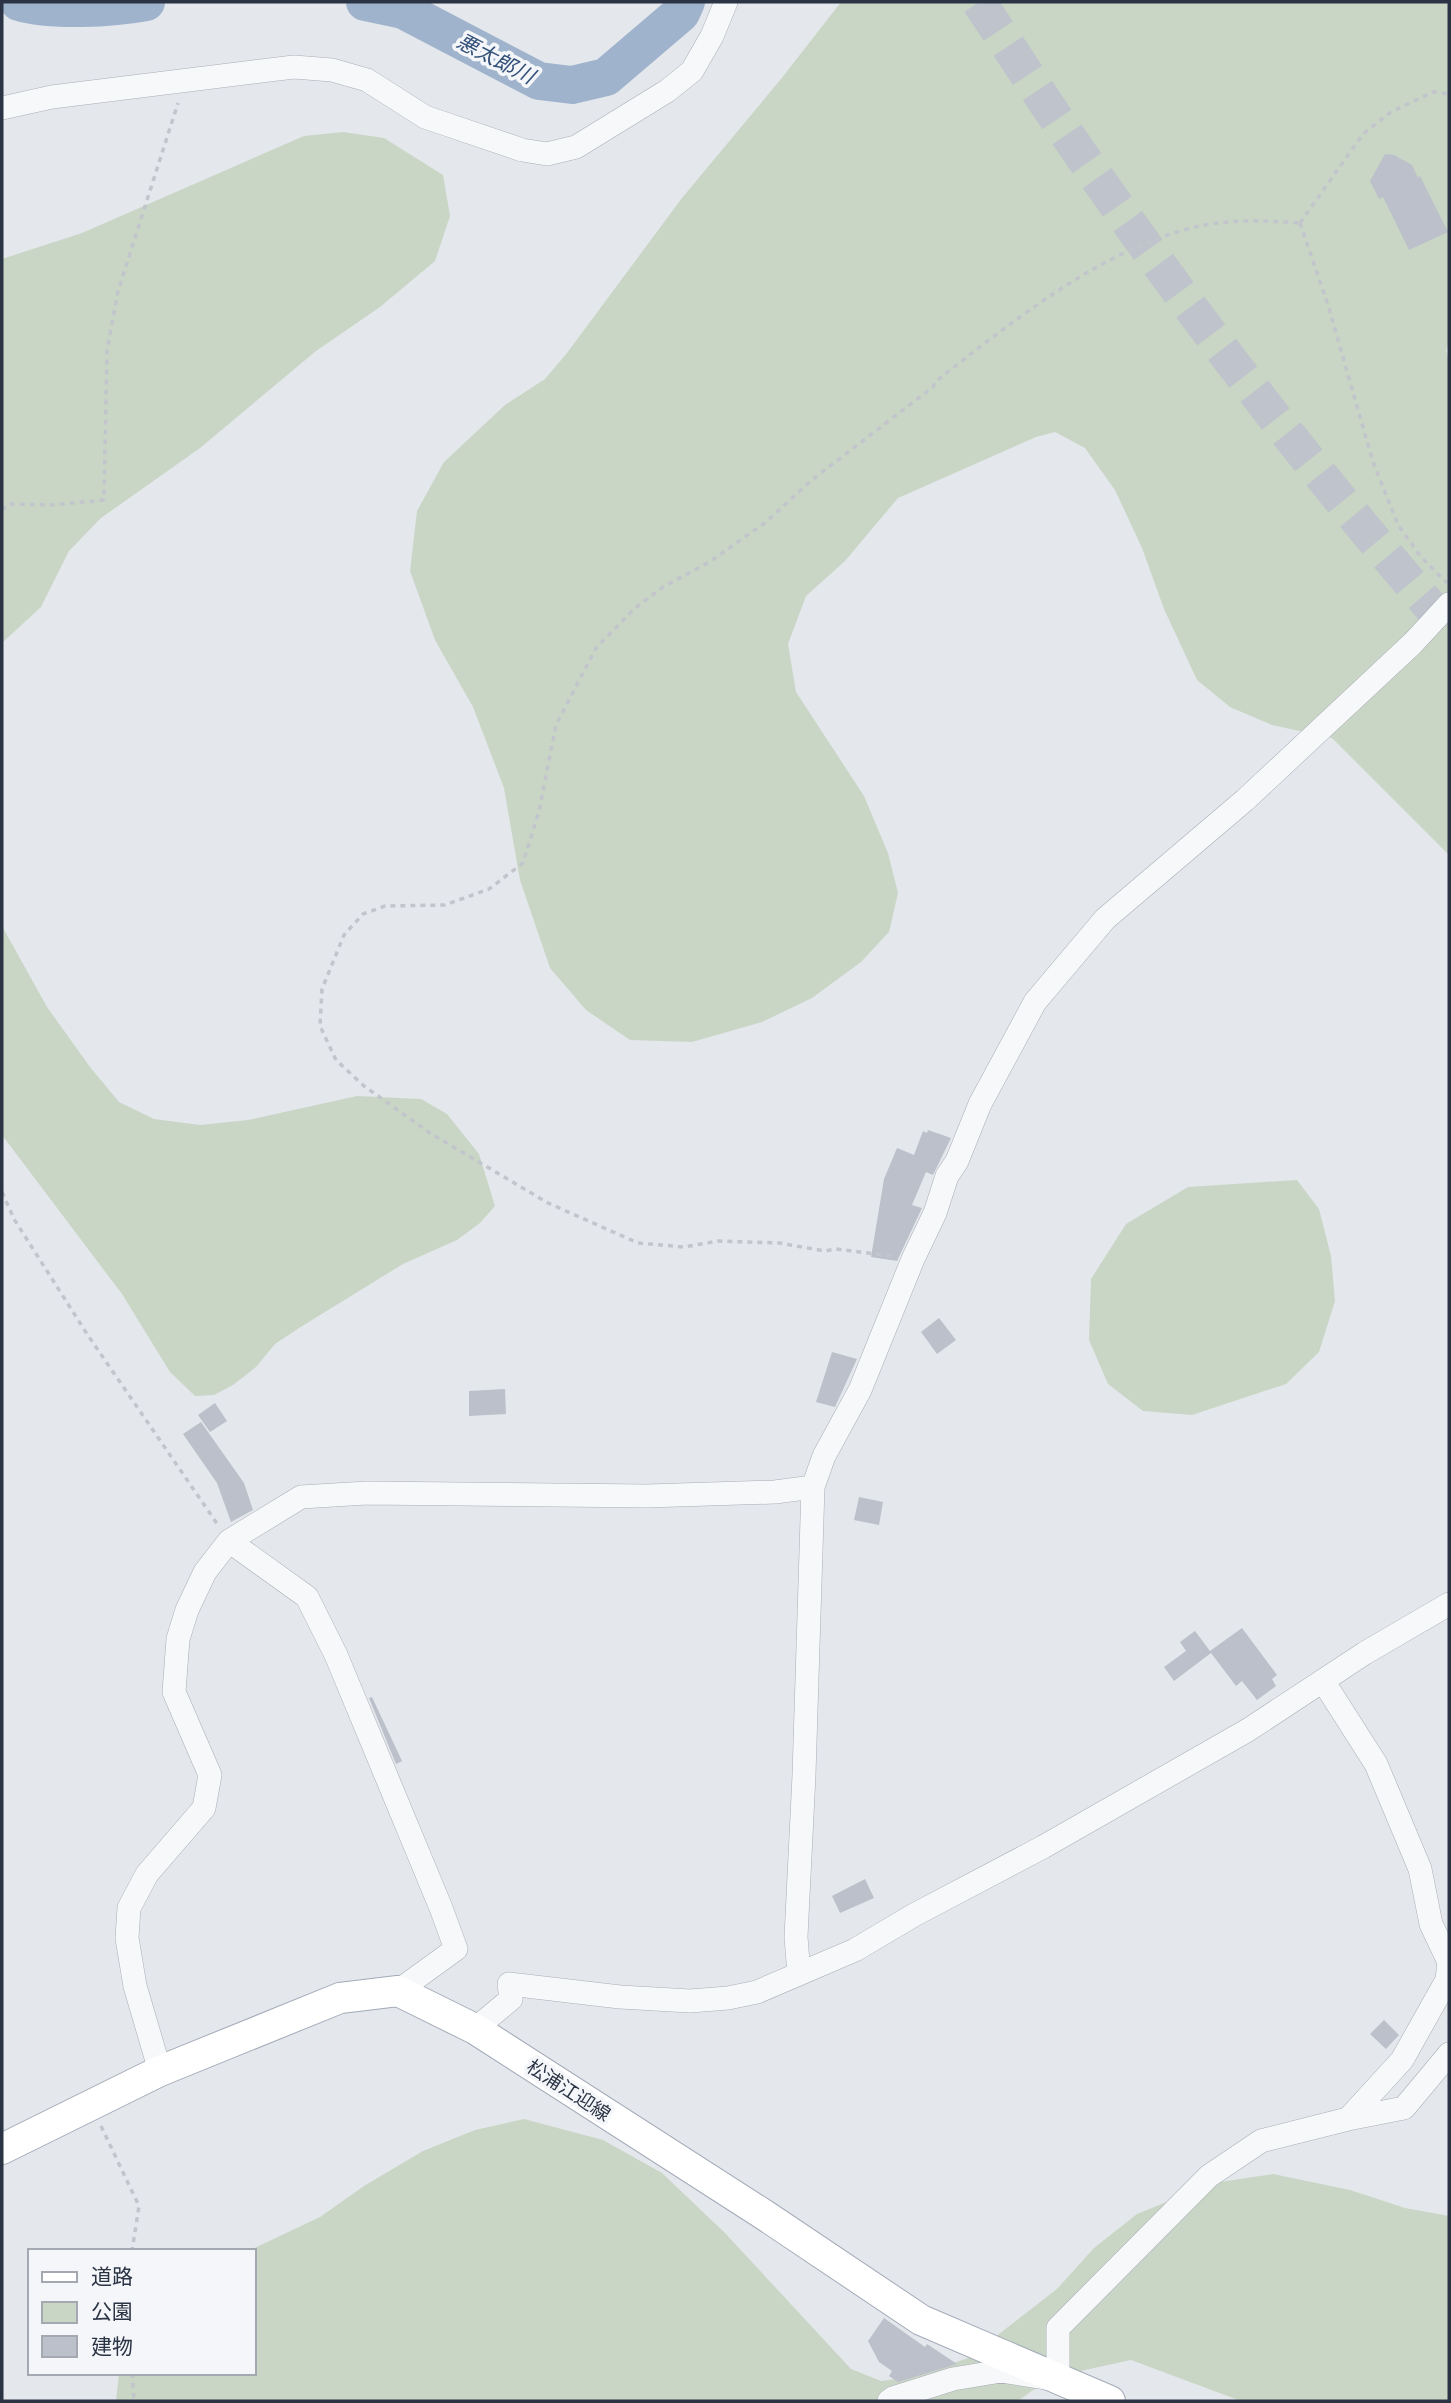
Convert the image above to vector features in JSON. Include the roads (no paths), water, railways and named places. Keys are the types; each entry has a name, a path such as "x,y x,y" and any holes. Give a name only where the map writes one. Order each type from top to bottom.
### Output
{"main road":[{"name":"松浦江迎線","path":"398,1992 475,2029 922,2320 1110,2401"},
{"path":"2,2150 160,2071 340,1998 398,1992"}],"street":[{"path":"2,108 52,97 186,78 294,67 332,70 367,80 425,117 522,150 547,154 576,147 667,91 692,71 712,36 726,2"},
{"path":"799,1974 796,1937 813,1487 824,1457 860,1390 913,1259 935,1213 947,1176 957,1161 980,1104 1035,1002 1105,919 1245,800 1413,643 1449,604"},
{"path":"160,2071 135,1986 127,1938 129,1908 147,1874 204,1808 210,1775 174,1692 178,1639 187,1610 205,1572 229,1541 301,1497 367,1493 647,1496 775,1492 813,1487"},
{"path":"229,1541 307,1597 336,1656 441,1908 456,1949 398,1992"},
{"path":"475,2029 511,1999 509,1984 690,2001 727,1998 757,1992 855,1950 1248,1730 1365,1653 1449,1604"},
{"path":"1323,1681 1376,1764 1420,1869 1431,1924 1449,1962 1447,1980 1402,2060 1348,2119"},
{"path":"889,2401 953,2379 1001,2371 1058,2380 1058,2328 1209,2176 1261,2141 1404,2108 1449,2054"}],"waterway":[{"name":"悪太郎川","path":"19,2 47,7 82,8 146,2"},
{"name":"悪太郎川","path":"365,2 403,10 539,81 572,85 606,77 681,13 686,2"}],"tunnel":[{"path":"979,2 1084,160 1225,353 1357,520 1449,628"}]}
